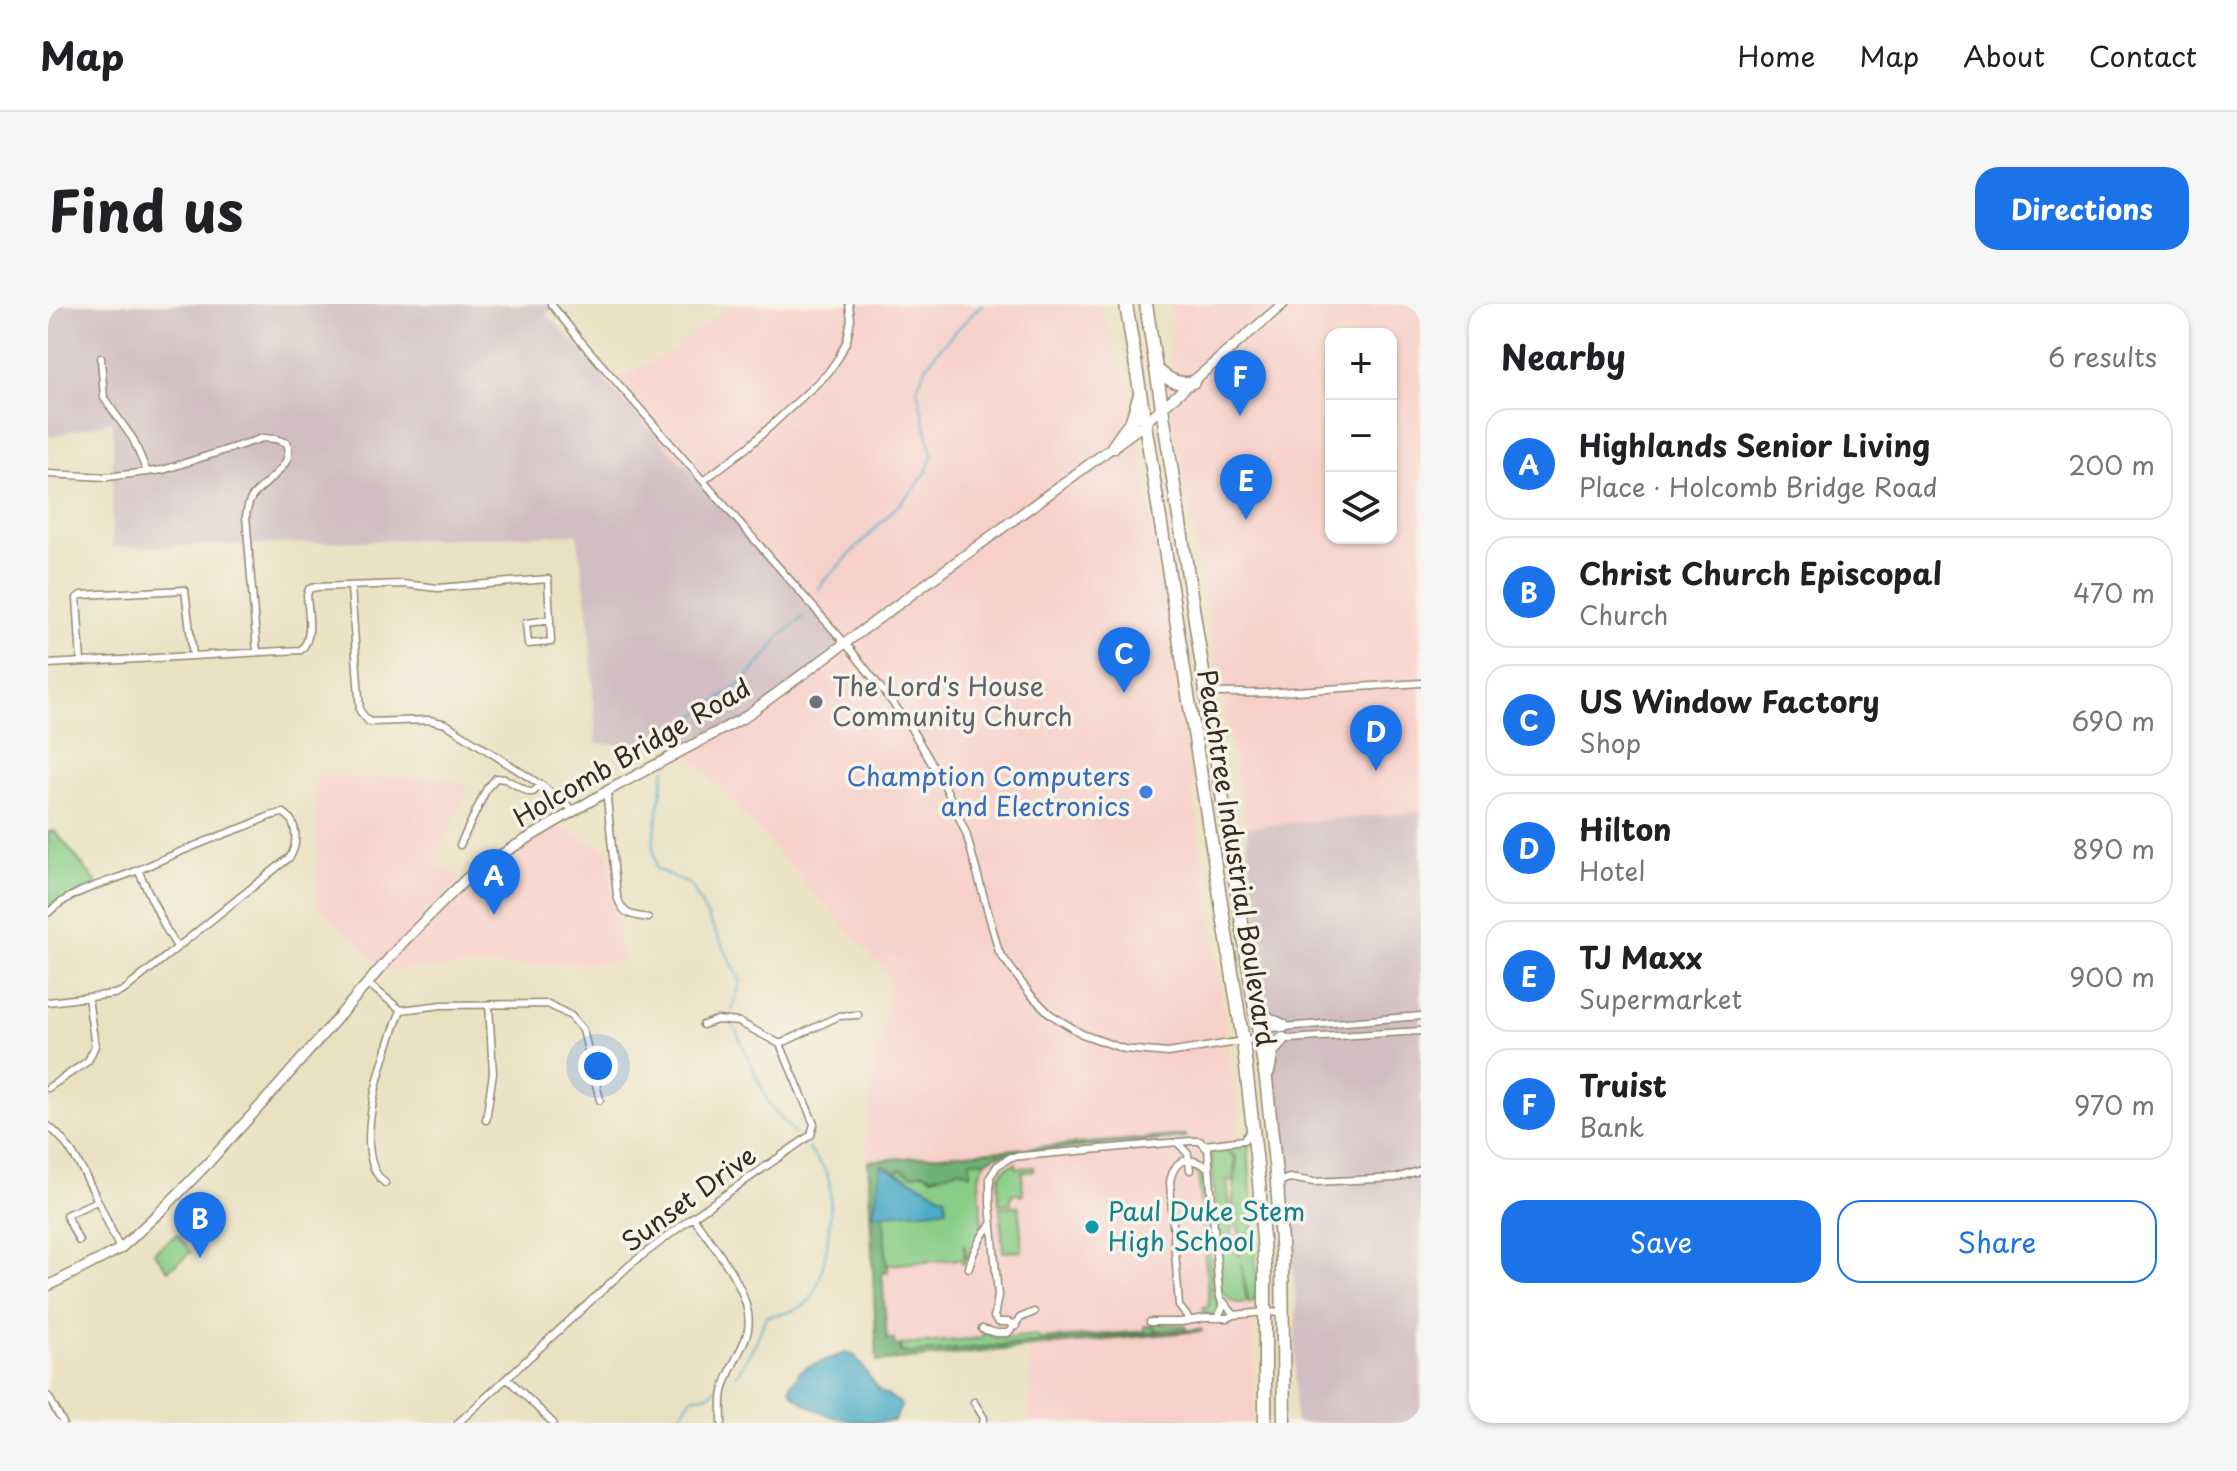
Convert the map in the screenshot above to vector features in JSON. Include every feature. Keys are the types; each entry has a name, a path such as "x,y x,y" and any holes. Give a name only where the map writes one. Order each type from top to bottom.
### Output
{"highway":[{"name":"Peachtree Industrial Boulevard","path":"1126,304 1243,1041 1261,1204 1266,1312 1265,1423"},
{"name":"Peachtree Industrial Boulevard","path":"1146,304 1266,1079 1277,1183 1284,1313 1284,1423"},
{"path":"1156,369 1177,382 1193,382"},
{"path":"1113,447 1132,420 1141,390"},
{"path":"1257,1009 1283,1033 1272,1051 1266,1079"},
{"path":"1265,1405 1271,1412 1273,1423"}],"street":[{"path":"551,304 845,644 906,720 944,784 966,833 999,952 1030,994 1050,1014 1082,1034 1124,1049 1168,1053 1260,1037 1271,1028 1283,1033 1421,1031"},
{"path":"703,481 749,446 827,374 847,340 851,319 849,304"},
{"name":"Holcomb Bridge Road","path":"48,1286 120,1249 209,1162 405,940 467,878 609,790 743,718 1146,422 1283,304"},
{"path":"101,358 104,398 133,439 147,472"},
{"path":"48,474 107,477 147,472 178,467 263,438 287,443 289,452 284,465 254,495 246,516 257,652"},
{"path":"48,664 301,650 308,639 309,589 316,587 403,584 438,588 548,579 550,620 551,642 528,644 526,623 550,620"},
{"path":"351,587 360,711 364,718 369,722 429,720 446,724 541,785 575,811"},
{"path":"81,662 77,598 81,595 185,590 193,655"},
{"path":"1207,694 1421,683"},
{"path":"460,845 487,788 496,778 505,779 529,792 541,785"},
{"path":"609,790 607,799 620,907 629,915 648,918"},
{"path":"48,913 80,892 182,849 281,812 289,816 295,835 291,855 123,991 48,1002"},
{"path":"138,870 177,947"},
{"path":"367,983 401,1010 442,1005 548,1004 571,1016 583,1030 600,1100"},
{"path":"48,1088 88,1061 95,1046 88,998"},
{"path":"486,1120 493,1073 489,1005"},
{"path":"385,1183 377,1177 371,1155 370,1127 375,1089 401,1010"},
{"path":"703,1025 717,1020 739,1022 780,1044 839,1016 858,1015"},
{"path":"1260,1037 1270,1040 1283,1033 1421,1016"},
{"name":"Sunset Drive","path":"458,1423 631,1264 811,1135 814,1124 780,1044"},
{"path":"48,1126 59,1133 74,1154 120,1249"},
{"path":"1205,1145 1244,1140 1253,1127"},
{"path":"1016,1326 998,1322 994,1317 998,1296 990,1177 997,1166 1011,1157 1200,1141 1208,1150 1222,1311 1217,1318"},
{"path":"1177,1142 1185,1150 1190,1170"},
{"path":"1190,1320 1179,1306 1170,1182 1172,1170 1178,1163 1198,1161 1209,1168"},
{"path":"1277,1183 1289,1178 1314,1182 1396,1178 1421,1170"},
{"path":"79,1241 66,1215 97,1201"},
{"path":"693,1217 728,1267 747,1307 747,1334 723,1392 722,1423"},
{"path":"969,1268 975,1249 992,1223"},
{"path":"1221,1299 1234,1315"},
{"path":"1202,1310 1205,1318"},
{"path":"982,1329 1008,1333 1020,1318 1034,1312"},
{"path":"1150,1322 1284,1313"},
{"path":"507,1378 553,1423"},
{"path":"48,1396 63,1423"},
{"path":"974,1402 984,1418 983,1423"}],"shaded area":[{"path":"48,304 558,304 547,314 845,646 737,726 679,744 596,744 589,618 577,534 112,547 113,421 48,437"},
{"path":"730,304 1102,304 1134,412 1183,711 1251,1216 1254,1423 1030,1423 1029,1349 877,1362 866,1126 892,979 679,744 737,726 813,608 607,384 675,349"},
{"path":"1170,304 1421,304 1421,812 1246,827 1167,385 1173,326"},
{"path":"316,776 452,778 469,787 434,863 467,883 554,825 608,850 623,962 386,970 317,905"},
{"path":"1421,812 1421,1423 1295,1423 1296,1298 1246,827"}],"green space":[{"path":"55,831 98,884 48,913 48,832"},
{"path":"1186,1135 1186,1138 996,1155 986,1161 970,1160 970,1174 959,1169 933,1177 923,1172 912,1175 882,1165 874,1215 884,1214 888,1272 882,1273 887,1339 894,1339 895,1346 901,1345 900,1352 1202,1331 877,1362 868,1161"},
{"path":"1248,1143 1258,1295 1257,1301 1255,1297 1249,1304 1241,1264 1247,1302 1231,1301 1221,1288 1212,1153 1209,1148 1225,1145 1235,1159 1233,1182 1227,1179 1233,1242 1237,1241 1240,1257 1233,1203 1237,1159 1227,1145"},
{"path":"970,1160 986,1161 979,1178 982,1228 967,1261 965,1245 963,1264 961,1259 886,1265 884,1214 947,1208 945,1197 896,1172 901,1169 912,1175 923,1172 933,1177 959,1169 969,1173"},
{"path":"1016,1163 1017,1168 1034,1167 1034,1171 1022,1172 1021,1196 1011,1194 1011,1203 999,1204 1001,1174"},
{"path":"1195,1165 1203,1174 1213,1290 1219,1307 1218,1314 1213,1316 1206,1314 1203,1307 1209,1306 1198,1174 1193,1171"},
{"path":"1019,1206 1022,1251 1003,1252 1000,1207"},
{"path":"177,1234 191,1252 168,1270 154,1252"},
{"path":"1151,1325 1185,1325 1186,1328 1158,1330 1151,1327 1158,1332 899,1352 901,1345 982,1338 983,1333 1000,1339 1036,1335 1040,1339 1145,1331 1144,1326 1149,1328"}],"water":[{"path":"882,1165 945,1197 947,1209 873,1215"},
{"path":"845,1353 855,1356 879,1390 900,1403 894,1421 859,1422 839,1418 819,1411 793,1394 790,1388 799,1372"}],"waterway":[{"path":"819,590 823,582 915,488 927,471 932,455 917,389 935,354 982,304"},
{"path":"666,745 688,721 741,684 780,637 803,617"},
{"path":"665,769 653,844 656,869 691,885 741,981 732,1010"},
{"path":"734,1026 769,1104 795,1134"},
{"path":"737,1375 757,1340 766,1316 804,1305 814,1293 820,1278 828,1240 830,1185 827,1174 808,1149"},
{"path":"680,1417 692,1397 710,1394 719,1385"}],"place":[{"name":"Truist","path":"1240,416"},
{"name":"TJ Maxx","path":"1246,520"},
{"name":"US Window Factory","path":"1124,693"},
{"name":"The Lord's House Community Church","path":"816,702"},
{"name":"Hilton","path":"1376,771"},
{"name":"Chamption Computers and Electronics","path":"1146,792"},
{"name":"Highlands Senior Living","path":"494,915"},
{"name":"Paul Duke Stem High School","path":"1092,1227"},
{"name":"Christ Church Episcopal","path":"200,1258"}]}
